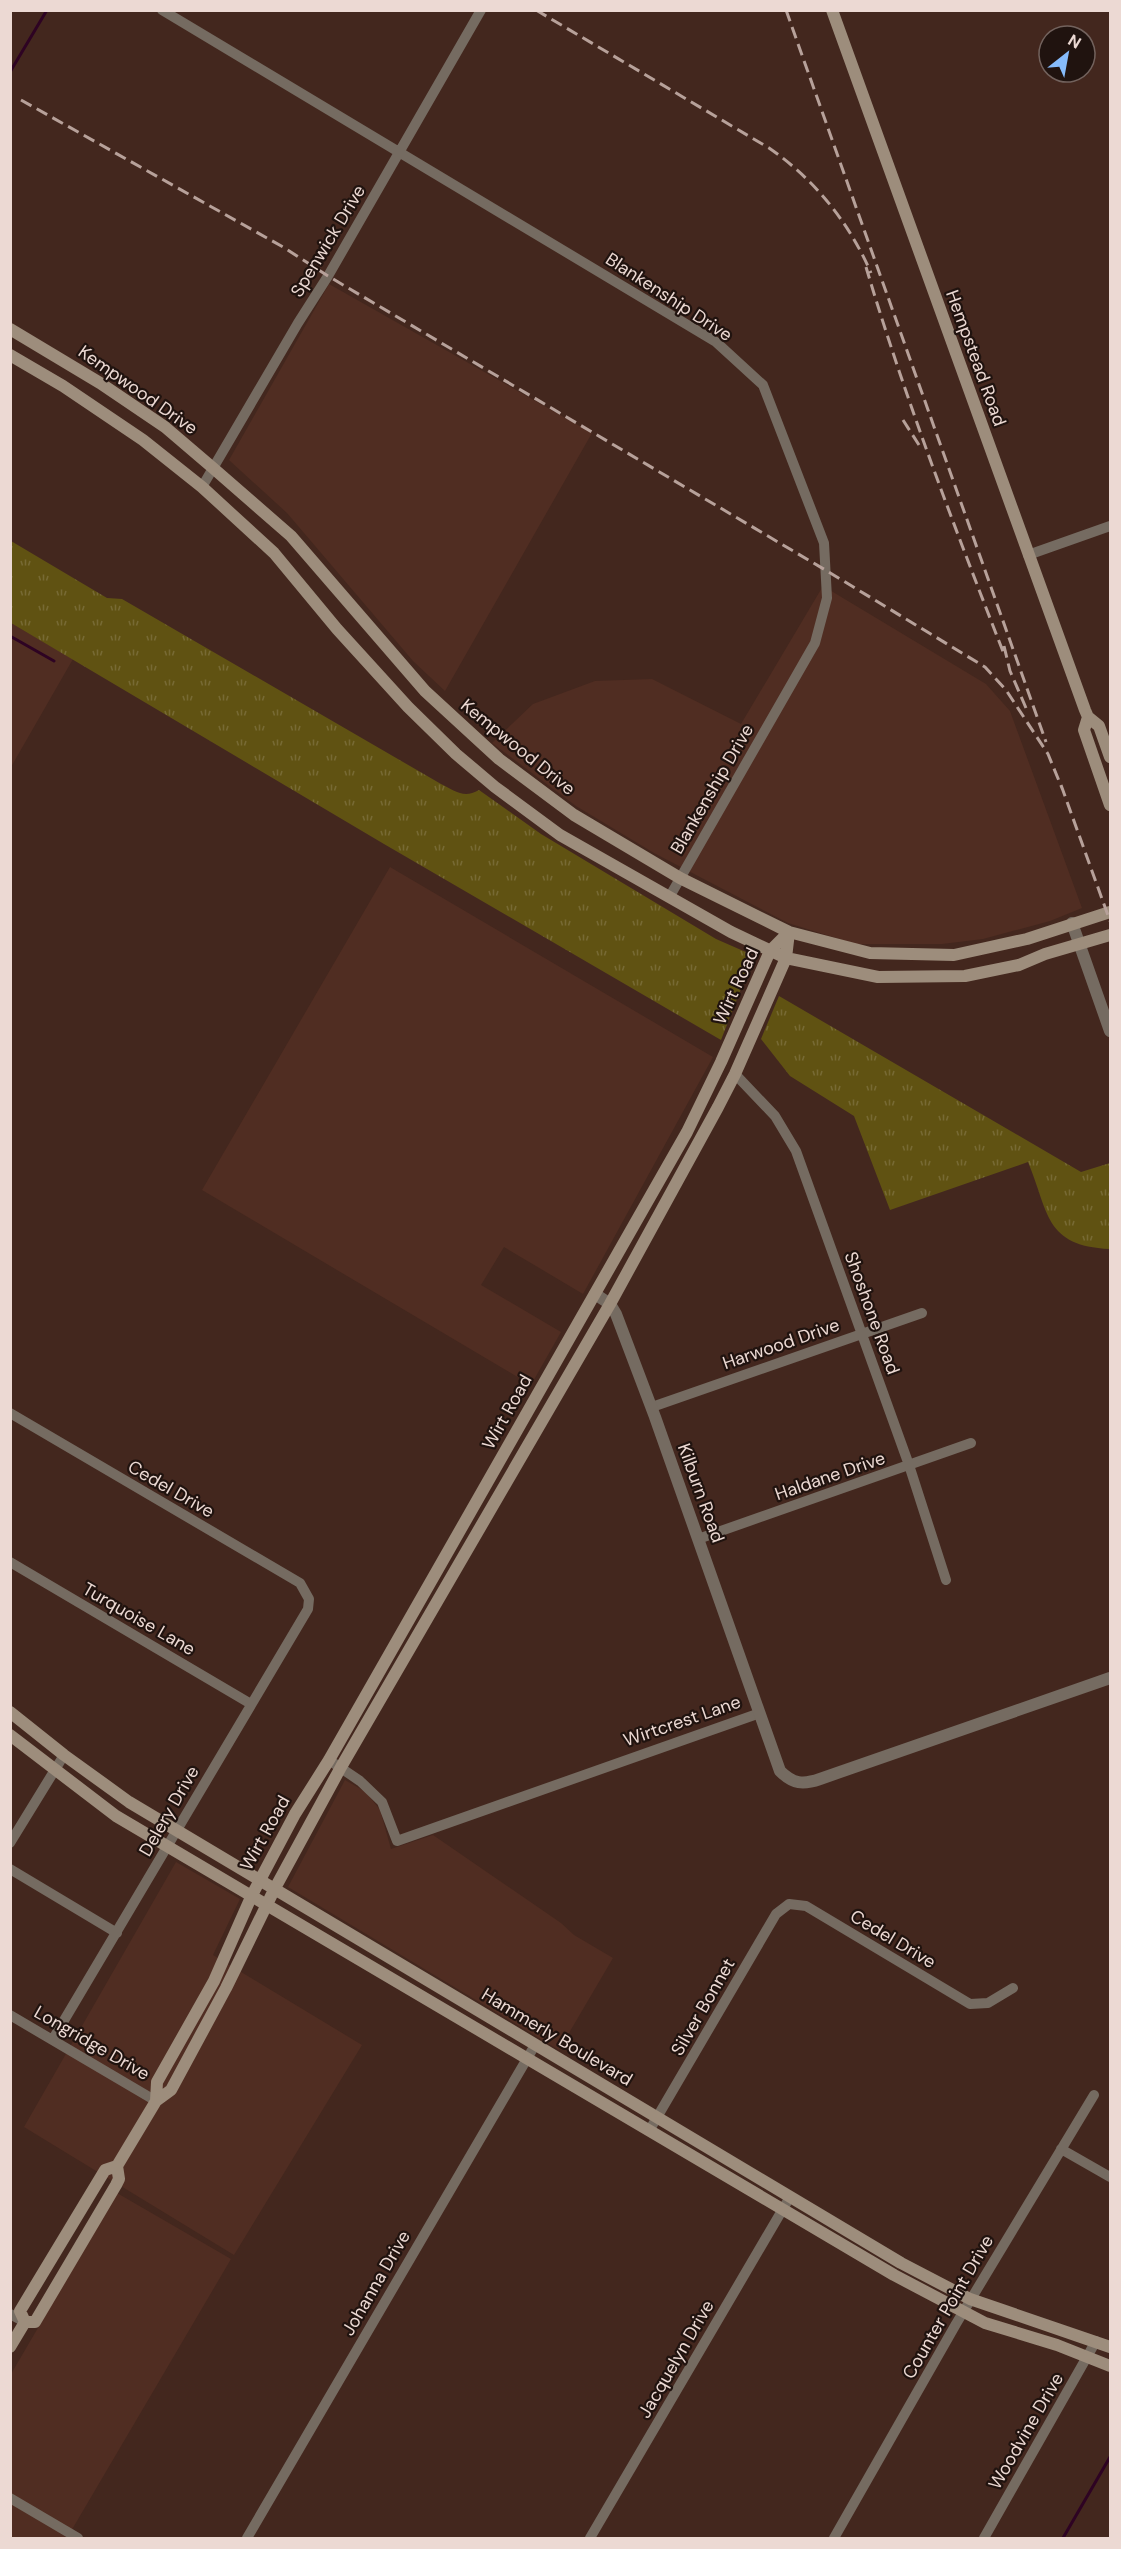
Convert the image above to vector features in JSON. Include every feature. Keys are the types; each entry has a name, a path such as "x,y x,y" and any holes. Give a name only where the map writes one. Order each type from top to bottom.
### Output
{"main road":[{"name":"Hempstead Road","path":"832,10 1088,717 1099,726 1110,757"},
{"name":"Kempwood Drive","path":"10,329 100,383 165,427 291,536 424,691 499,759 574,815 680,878 789,933 870,953 954,955 1027,939 1110,912"},
{"path":"33,368 44,349"},
{"path":"10,355 143,440 201,487 274,553 370,667 456,754 495,787 560,835 731,932 786,958 878,977 966,976 1019,964 1110,935"},
{"name":"Hempstead Road","path":"1088,717 1084,730 1110,805"},
{"name":"Wirt Road","path":"156,2101 157,2082 214,1981 252,1895 295,1814 329,1760 703,1101 770,951 789,933"},
{"name":"Wirt Road","path":"25,2322 35,2322 116,2185 119,2179 117,2166 156,2101 171,2090 274,1890 341,1767 610,1304 735,1074 786,958 789,933"},
{"path":"937,955 939,977"},
{"name":"Hammerly Boulevard","path":"10,1712 129,1802 259,1882 790,2195 901,2263 970,2299 1096,2340 1110,2347"},
{"name":"Hammerly Boulevard","path":"10,1735 116,1816 268,1903 894,2275 962,2312 1016,2333 1088,2356 1110,2366"},
{"path":"405,1985 412,1972"},
{"name":"Wirt Road","path":"25,2322 20,2311 105,2170 117,2166"},
{"name":"Wirt Road","path":"10,2347 25,2322"}],"street":[{"name":"Blankenship Drive","path":"162,10 716,342 763,385 824,543 827,598 815,643 670,896"},
{"name":"Spenwick Drive","path":"201,487 298,322 328,276 481,10"},
{"path":"1028,555 1110,526"},
{"path":"1072,923 1110,1031"},
{"name":"Shoshone Road","path":"735,1074 775,1116 796,1151 909,1466 946,1580"},
{"path":"595,1294 610,1304"},
{"name":"Kilburn Road","path":"610,1304 652,1407 760,1713"},
{"name":"Harwood Drive","path":"652,1407 922,1312"},
{"name":"Cedel Drive","path":"10,1413 300,1583 309,1599"},
{"name":"Haldane Drive","path":"698,1539 971,1443"},
{"name":"Turquoise Lane","path":"10,1562 251,1704"},
{"name":"Delery Drive","path":"53,2039 308,1609 309,1599"},
{"name":"Wirtcrest Lane","path":"329,1760 341,1767 382,1802 397,1841 760,1713 780,1771 789,1780 804,1784 1110,1678"},
{"path":"10,1843 64,1755"},
{"path":"10,1869 117,1933"},
{"name":"Cedel Drive","path":"789,1905 806,1906 970,2004 988,2003 1013,1988"},
{"name":"Silver Bonnet","path":"649,2130 776,1914 789,1905"},
{"name":"Longridge Drive","path":"10,2015 156,2101"},
{"name":"Johanna Drive","path":"247,2538 535,2045"},
{"name":"Counter Point Drive","path":"834,2538 962,2312 1094,2094"},
{"path":"1061,2149 1110,2177"},
{"name":"Jacquelyn Drive","path":"590,2538 790,2195"},
{"path":"10,2314 25,2322"},
{"name":"Woodvine Drive","path":"984,2538 1096,2340"},
{"path":"10,2498 78,2538"}],"shaded area":[{"path":"329,284 592,433 445,691 413,661 287,513 229,460"},
{"path":"823,586 986,684 1010,711 1082,908 1050,921 983,939 942,944 855,944 788,923 654,853 576,806 492,743 533,704 595,681 652,679 741,724"},
{"path":"11,623 73,659 11,767"},
{"path":"390,867 713,1057 583,1294 504,1247 481,1285 561,1332 531,1385 202,1190"},
{"path":"345,1780 366,1792 380,1810 391,1849 433,1835 561,1923 574,1935 613,1958 559,2050 288,1887"},
{"path":"176,1862 240,1899 213,1955 362,2045 234,2255 24,2127"},
{"path":"117,2193 231,2259 67,2538 11,2538 11,2374"}],"green space":[{"path":"11,541 107,598 122,599 441,784 464,794 479,790 541,834 716,939 748,953 752,958 751,963 721,1040 11,623"},
{"path":"779,996 1081,1172 1110,1163 1110,1249 1072,1241 1061,1233 1052,1223 1046,1211 1028,1162 890,1210 854,1116 790,1076 761,1039"}],"waterway":[{"path":"10,72 47,10"},
{"path":"10,636 54,661"},
{"path":"1063,2538 1110,2457"}],"railway":[{"path":"536,10 769,148 785,160 801,173 829,203 852,236 871,273"},
{"path":"786,10 1046,742"},
{"path":"21,100 283,247 985,667 1006,690 1048,754 1064,793"},
{"path":"866,267 914,413 1004,654"},
{"path":"903,420 919,445"},
{"path":"1004,646 1010,671 1026,708"},
{"path":"1061,785 1110,921"}]}
